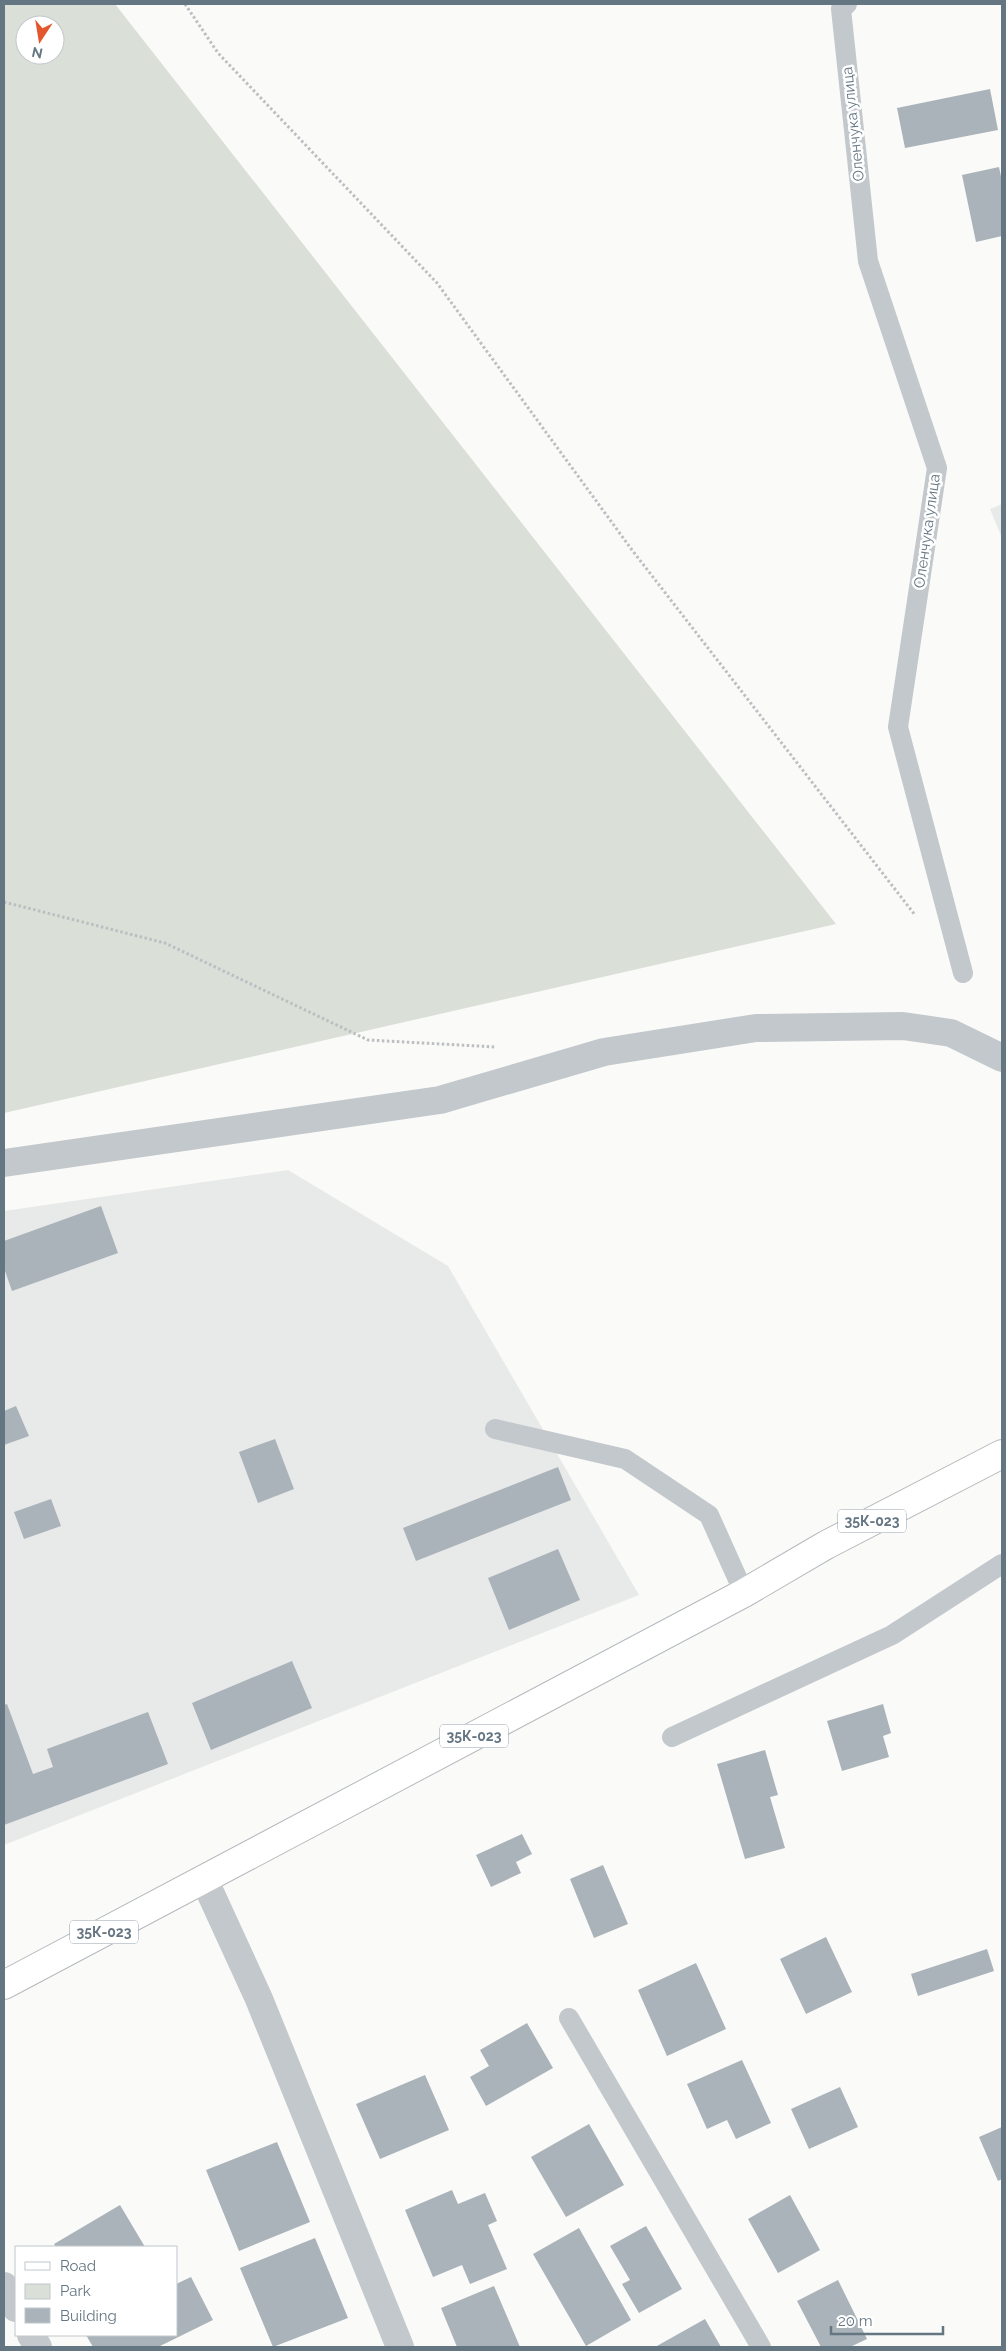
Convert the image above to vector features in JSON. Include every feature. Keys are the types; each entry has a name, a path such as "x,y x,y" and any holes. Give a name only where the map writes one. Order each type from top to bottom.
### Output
{"main road":[{"name":"35К-023","path":"4,1985 744,1593 826,1545 1002,1454"}],"street":[{"path":"4,1163 440,1100 604,1052 756,1028 904,1026 951,1033 1002,1058"},
{"path":"204,1879 258,1999 400,2347"},
{"path":"4,2286 15,2306"},
{"path":"32,2336 38,2347"}],"lane":[{"name":"Оленчука улица","path":"847,4 842,9 868,260 937,468 898,727 962,973"},
{"path":"495,1429 625,1459 633,1464 709,1515 744,1593"},
{"path":"672,1737 892,1635 1002,1564"},
{"path":"569,2018 761,2347"}],"path":[{"path":"185,4 218,53 437,283 632,550 921,922"},
{"path":"4,902 165,943 368,1040 506,1047"}],"shaded area":[{"path":"1002,504 1002,538 990,509"},
{"path":"288,1170 448,1266 639,1595 4,1845 4,1211"}],"green space":[{"path":"4,4 115,4 836,924 4,1113"}],"building":[{"path":"990,89 998,130 905,148 897,108"},
{"path":"999,167 1002,181 1002,236 976,242 962,175"},
{"path":"101,1206 118,1253 12,1291 4,1268 4,1241"},
{"path":"16,1406 29,1436 4,1445 4,1411"},
{"path":"275,1439 294,1489 258,1503 239,1452"},
{"path":"558,1467 571,1500 416,1561 403,1528"},
{"path":"51,1499 61,1526 24,1539 14,1512"},
{"path":"558,1549 580,1600 509,1630 488,1578"},
{"path":"292,1661 312,1708 211,1750 192,1703"},
{"path":"7,1704 33,1774 53,1767 47,1749 148,1712 168,1764 4,1825 4,1705"},
{"path":"883,1704 891,1733 883,1736 889,1757 842,1771 827,1721"},
{"path":"765,1750 778,1795 770,1797 785,1848 745,1859 717,1764"},
{"path":"522,1834 532,1854 516,1862 521,1873 491,1887 476,1855"},
{"path":"603,1865 628,1924 594,1938 570,1879"},
{"path":"826,1937 852,1992 806,2014 780,1959"},
{"path":"987,1949 994,1971 918,1996 911,1974"},
{"path":"696,1963 726,2029 667,2056 638,1990"},
{"path":"527,2023 553,2068 486,2106 470,2077 489,2066 480,2050"},
{"path":"742,2060 771,2123 736,2139 727,2120 707,2129 687,2084"},
{"path":"425,2075 449,2130 380,2159 356,2104"},
{"path":"840,2087 858,2127 809,2149 791,2109"},
{"path":"589,2124 624,2185 566,2217 531,2157"},
{"path":"1002,2127 1002,2179 998,2181 979,2137"},
{"path":"277,2142 310,2222 239,2251 206,2170"},
{"path":"452,2190 458,2204 485,2193 497,2221 488,2225 507,2269 470,2284 462,2265 433,2277 405,2210"},
{"path":"790,2195 820,2250 778,2273 748,2219"},
{"path":"120,2205 144,2246 55,2246 54,2244"},
{"path":"646,2226 682,2289 639,2313 622,2284 630,2280 610,2246"},
{"path":"579,2228 631,2320 586,2346 533,2254"},
{"path":"315,2238 348,2318 273,2347 240,2268"},
{"path":"191,2277 213,2320 158,2347 93,2347 87,2336 178,2336 178,2283"},
{"path":"838,2280 867,2339 850,2347 821,2347 797,2301"},
{"path":"494,2286 520,2347 457,2347 441,2308"},
{"path":"705,2319 721,2347 655,2347"}]}
